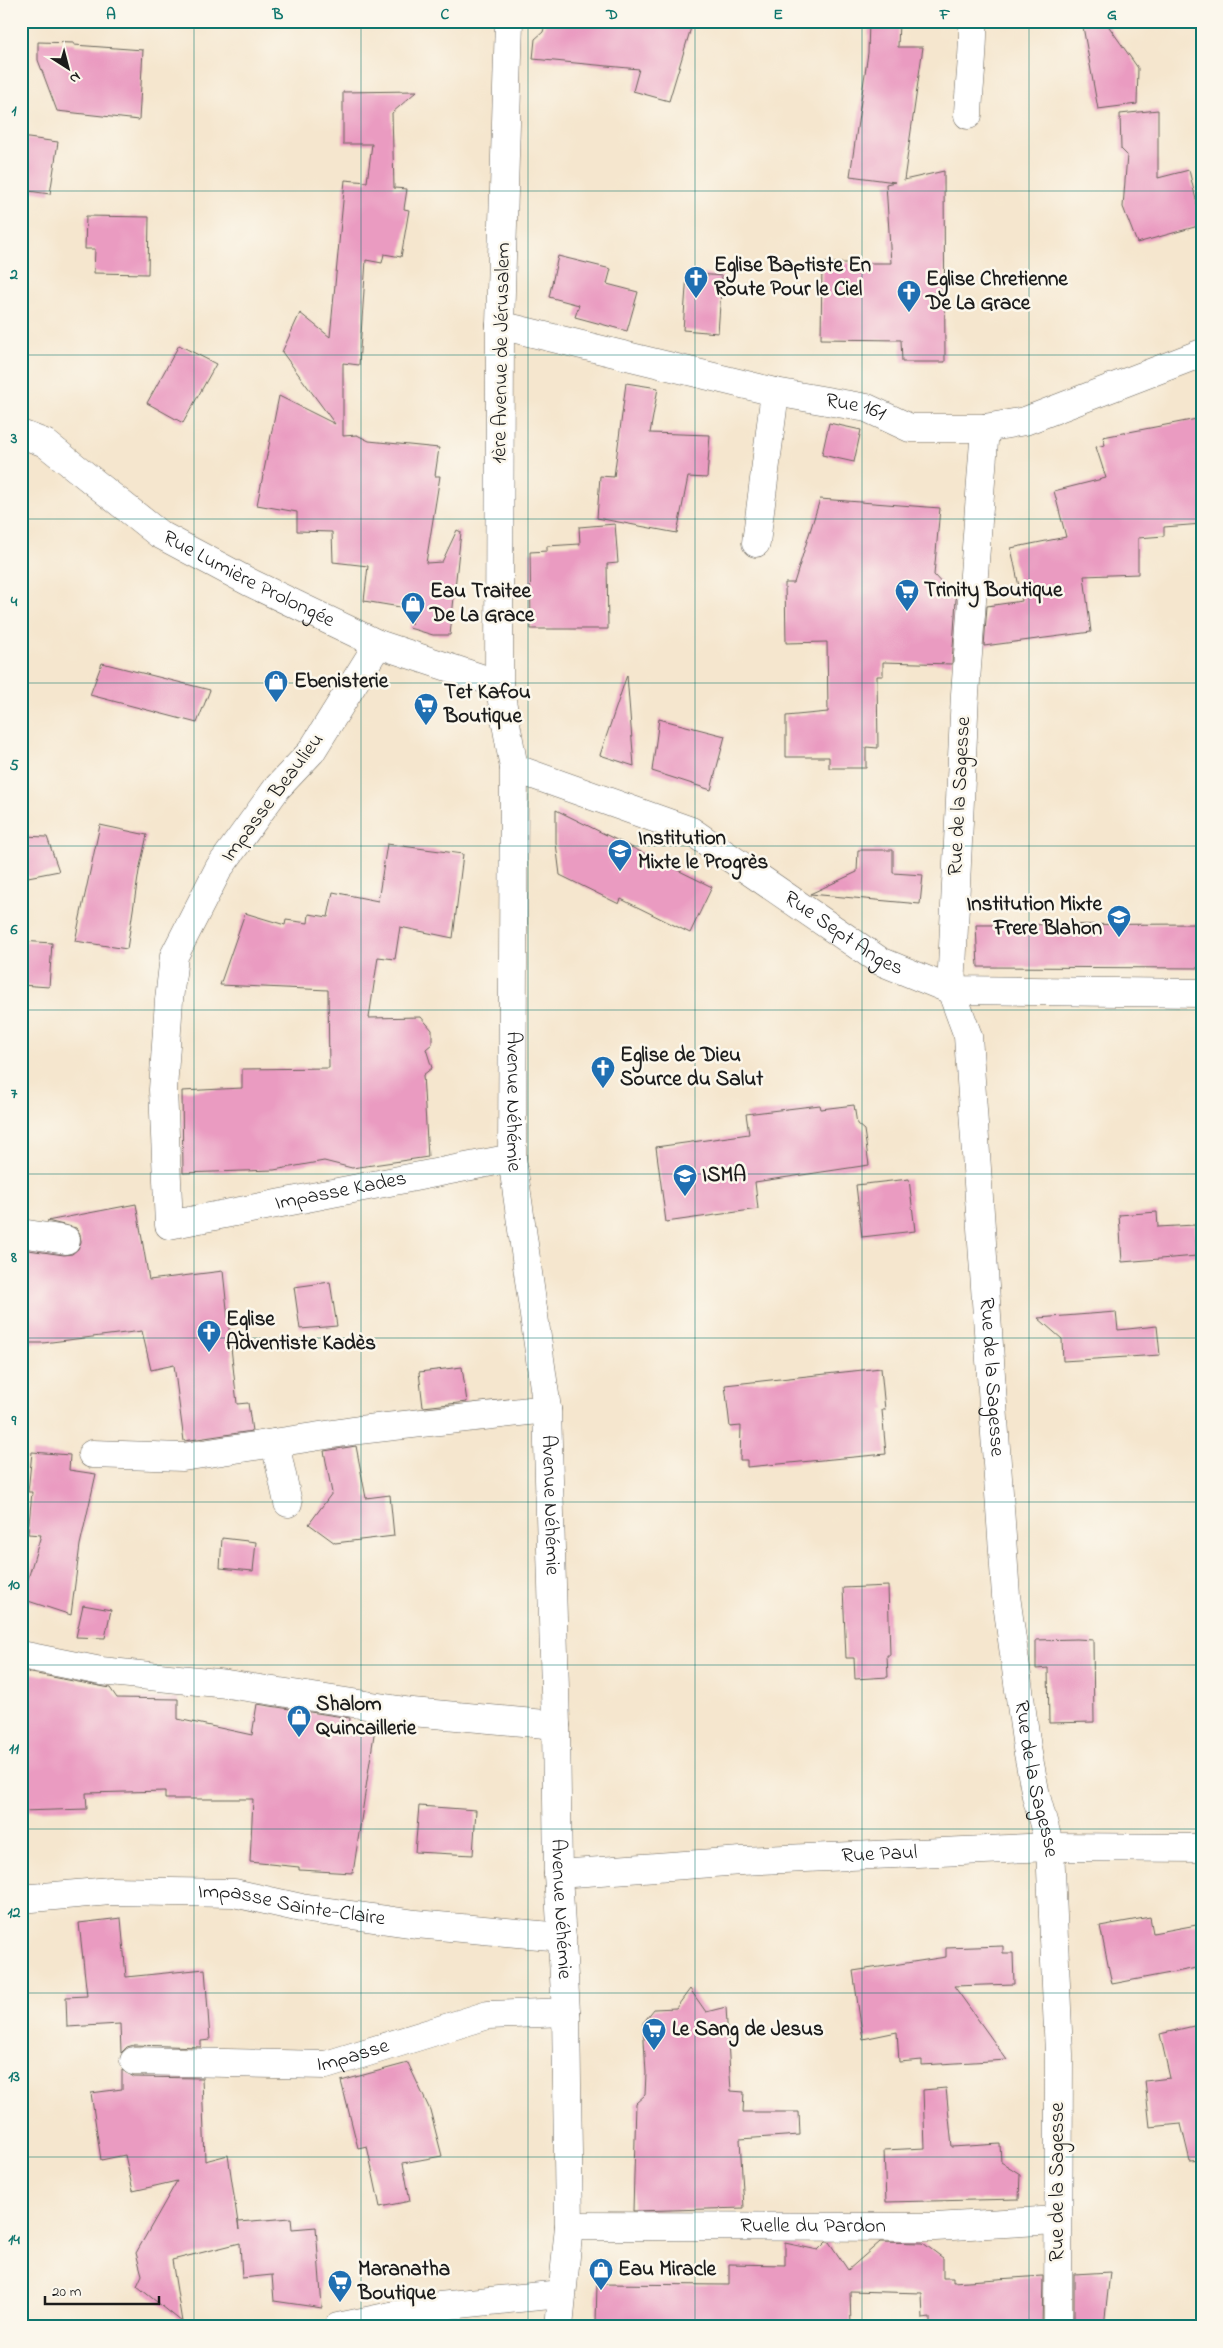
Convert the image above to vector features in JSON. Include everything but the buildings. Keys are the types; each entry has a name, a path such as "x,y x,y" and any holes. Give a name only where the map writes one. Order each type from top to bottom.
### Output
{"street":[{"name":"1ère Avenue de Jérusalem","path":"499,684 500,325 509,21"},
{"path":"968,115 968,90 974,51 973,21"},
{"name":"Rue 161","path":"500,325 776,392 867,408 910,428 985,428 1025,421 1202,353"},
{"path":"756,543 776,392"},
{"name":"Rue de la Sagesse","path":"985,428 965,694 951,990 968,1036 1006,1596 1027,1748 1036,1796 1050,1847 1059,2054 1058,2327"},
{"name":"Rue Lumière Prolongée","path":"21,434 46,443 159,534 251,583 378,644 499,684"},
{"name":"Impasse Beaulieu","path":"170,1225 163,1090 174,956 220,868 276,788 311,752 378,644"},
{"name":"Avenue Néhémie","path":"499,684 514,768 512,1158 547,1409 556,1725 558,1874 566,2012 569,2226 559,2327"},
{"name":"Rue Sept Anges","path":"514,768 691,831 880,961 951,990 1202,993"},
{"name":"Impasse Kades","path":"170,1225 512,1158"},
{"path":"21,1233 66,1240"},
{"path":"92,1454 183,1457 359,1430 547,1409"},
{"path":"275,1443 288,1503"},
{"path":"21,1655 101,1671 227,1684 412,1712 556,1725"},
{"name":"Rue Paul","path":"558,1874 741,1861 1050,1847 1202,1848"},
{"name":"Impasse Sainte-Claire","path":"21,1900 110,1891 234,1893 300,1908 416,1924 562,1937"},
{"name":"Impasse","path":"134,2061 326,2065 488,2014 566,2012"},
{"name":"Ruelle du Pardon","path":"569,2226 936,2227 1057,2220"},
{"path":"338,2327 439,2306 561,2294"}],"place":[{"name":"Eglise Baptiste En Route Pour le Ciel","path":"696,299"},
{"name":"Eglise Chretienne De La Grace","path":"909,313"},
{"name":"Trinity Boutique","path":"907,612"},
{"name":"Eau Traitee De La Grace","path":"413,625"},
{"name":"Ebenisterie","path":"276,703"},
{"name":"Tet Kafou Boutique","path":"426,726"},
{"name":"Institution Mixte le Progrès","path":"620,872"},
{"name":"Institution Mixte Frere Blahon","path":"1119,938"},
{"name":"Eglise de Dieu Source du Salut","path":"603,1089"},
{"name":"ISMA","path":"685,1197"},
{"name":"Eglise Adventiste Kadès","path":"209,1353"},
{"name":"Shalom Quincaillerie","path":"299,1738"},
{"name":"Le Sang de Jesus","path":"654,2051"},
{"name":"Eau Miracle","path":"601,2291"},
{"name":"Maranatha Boutique","path":"340,2303"}]}
